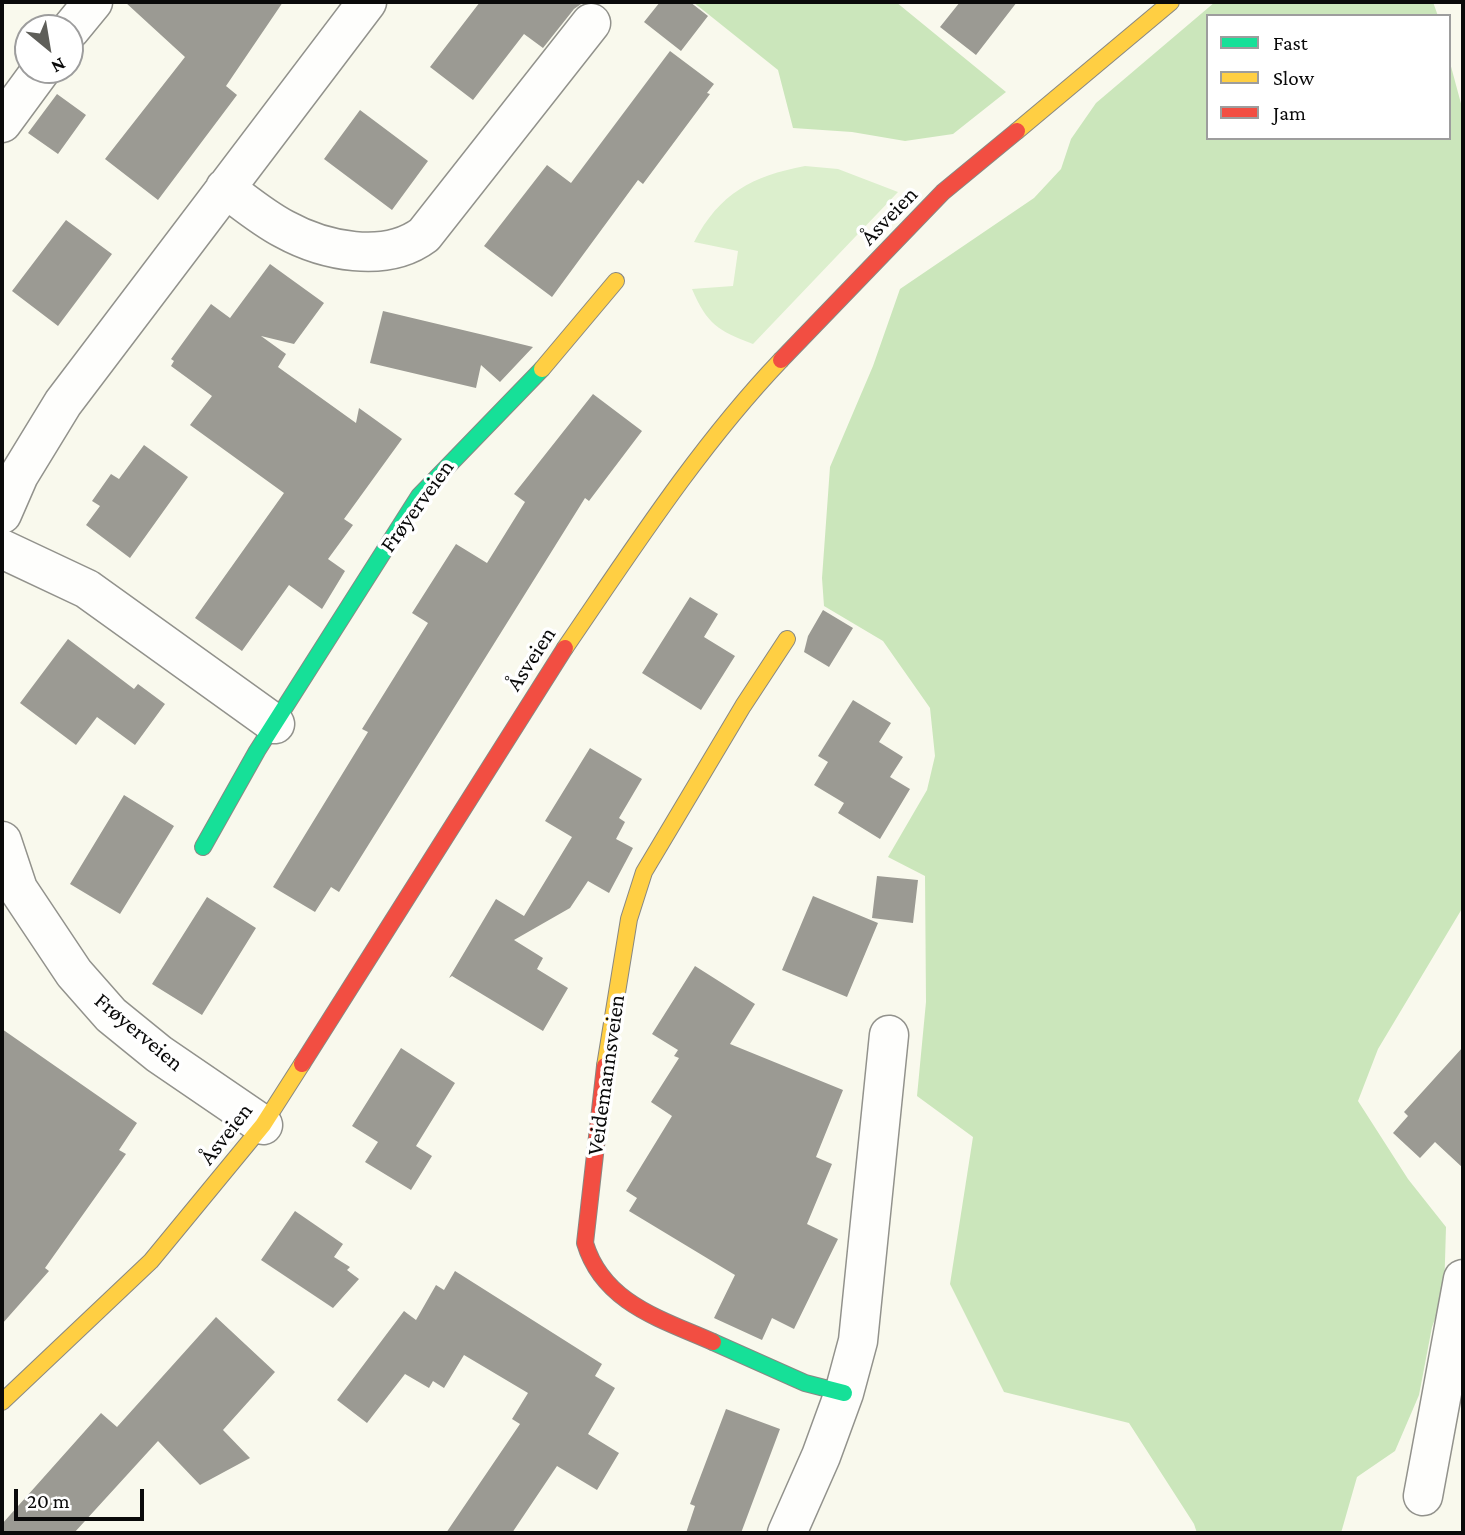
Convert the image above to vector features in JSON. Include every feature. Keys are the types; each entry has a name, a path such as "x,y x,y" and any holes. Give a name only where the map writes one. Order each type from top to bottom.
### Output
{"street":[{"path":"2,514 19,475 63,403 367,2"},
{"name":"Åsveien","path":"2,1402 151,1261 263,1125 542,682 641,536 756,386 943,192 1171,2"},
{"path":"225,188 284,229 309,240 374,252 391,252 409,246 424,234 591,23"},
{"path":"2,123 31,84"},
{"name":"Frøyerveien","path":"203,847 275,723 419,496 448,460 521,392 592,314 617,281"},
{"path":"2,549 87,589 275,723"},
{"name":"Veidemannsveien","path":"787,639 743,706 644,872 629,919 606,1060 585,1243 592,1266 607,1284 637,1308 806,1383 844,1392"},
{"name":"Frøyerveien","path":"2,841 18,889 74,973 111,1015 159,1054 263,1125"},
{"path":"787,1533 821,1456 844,1392 858,1341 889,1035"},
{"path":"1423,1496 1463,1279"}],"green space":[{"path":"693,2 896,2 1006,92 953,134 905,141 852,132 793,128 778,70"},
{"path":"1215,2 1433,2 1437,14 1206,14 1206,140 1451,140 1451,66 1463,111 1463,907 1378,1049 1358,1101 1408,1179 1446,1227 1444,1295 1432,1327 1419,1395 1395,1451 1357,1477 1341,1533 1197,1533 1194,1524 1129,1423 1004,1392 950,1284 973,1137 917,1096 926,1002 925,876 888,857 927,790 935,756 930,708 883,641 824,606 822,578 830,467 873,366 900,289 1034,198 1061,169 1071,139 1096,103"},
{"path":"805,166 838,169 898,192 753,344 715,325 703,311 692,289 733,286 738,251 694,242 715,211 739,189 769,175"}],"building":[{"path":"125,2 283,2 226,86 237,95 158,200 105,159 185,57"},
{"path":"480,2 584,2 574,9 543,48 524,34 473,100 430,67"},
{"path":"660,2 690,2 708,16 681,51 644,22"},
{"path":"960,2 1017,2 976,55 940,27"},
{"path":"670,51 714,84 707,93 710,94 643,184 638,180 552,297 484,246 547,165 571,183"},
{"path":"57,94 86,115 58,154 28,133"},
{"path":"360,110 428,161 392,210 324,159"},
{"path":"66,220 112,254 58,326 12,291"},
{"path":"270,264 324,303 294,344 261,336 286,354 278,367 356,423 359,408 402,439 344,519 353,525 328,559 345,571 322,609 289,585 242,651 195,618 284,493 190,425 212,396 171,366 174,361 171,359 211,304 230,318"},
{"path":"383,311 533,347 500,382 481,365 476,388 370,363"},
{"path":"593,394 642,431 589,501 585,498 339,892 331,887 315,912 273,887 368,732 362,729 428,623 412,613 456,544 487,563 525,502 514,494"},
{"path":"144,445 188,477 130,558 86,525 100,506 92,501 111,474 119,479"},
{"path":"690,597 718,614 704,637 735,656 701,710 642,673"},
{"path":"823,610 853,628 829,667 804,652 808,636"},
{"path":"68,639 134,689 138,684 165,704 135,745 97,717 76,745 20,703"},
{"path":"853,700 891,723 879,742 903,757 890,777 910,789 880,839 838,813 844,803 814,785 828,762 818,756"},
{"path":"590,748 642,779 619,818 625,822 616,839 633,848 609,893 588,881 570,908 514,940 543,958 537,969 568,988 543,1031 452,976 449,978 496,899 524,916 572,837 545,821"},
{"path":"124,795 174,826 120,914 70,884"},
{"path":"877,876 918,880 913,923 872,918"},
{"path":"813,896 878,923 847,997 782,970"},
{"path":"207,897 256,928 202,1015 152,984"},
{"path":"695,966 755,1004 730,1044 843,1090 816,1157 832,1164 807,1224 838,1239 794,1329 772,1318 762,1340 714,1318 735,1275 629,1211 637,1198 626,1191 672,1116 651,1102 679,1058 674,1056 678,1050 652,1034"},
{"path":"2,1029 137,1123 119,1150 126,1154 45,1268 49,1271 2,1324"},
{"path":"1463,1047 1463,1168 1435,1142 1420,1158 1393,1133 1408,1116 1404,1112"},
{"path":"401,1048 455,1083 416,1146 432,1156 411,1190 365,1162 378,1142 352,1126"},
{"path":"295,1211 343,1244 334,1257 350,1267 347,1270 359,1279 333,1308 261,1260"},
{"path":"455,1271 602,1364 595,1376 615,1388 588,1434 619,1453 597,1490 557,1466 512,1533 446,1533 520,1424 512,1419 528,1393 464,1355 444,1388 433,1381 429,1388 405,1374 367,1423 337,1400 404,1311 416,1320 436,1285 444,1290"},
{"path":"216,1317 275,1372 223,1430 250,1458 200,1485 158,1441 74,1533 2,1533 2,1524 101,1413 117,1427"},
{"path":"726,1409 780,1429 741,1533 686,1533 695,1506 690,1504"}],"traffic: fast":[{"path":"203,847 257,751 419,496 542,369"},
{"path":"713,1342 805,1383 844,1393"}],"traffic: slow":[{"path":"1017,131 1171,2"},
{"path":"542,369 616,281"},
{"path":"565,648 694,463 781,360"},
{"path":"605,1066 629,919 644,872 743,706 787,639"},
{"path":"2,1402 151,1261 263,1125 302,1064"}],"traffic: jam":[{"path":"781,360 943,192 1017,131"},
{"path":"302,1064 565,648"},
{"path":"605,1066 585,1243 605,1281 620,1295 654,1316 713,1342"}]}
